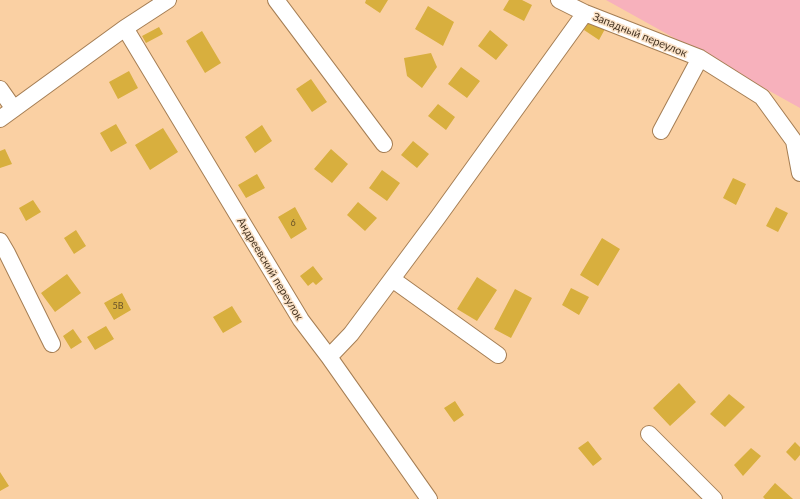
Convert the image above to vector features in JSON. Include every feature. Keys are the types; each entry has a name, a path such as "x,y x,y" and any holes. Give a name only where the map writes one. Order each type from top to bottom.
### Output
{"street":[{"path":"0,119 125,28 168,0"},
{"path":"276,0 384,144"},
{"name":"Западный переулок","path":"559,0 585,13 700,58 762,97 794,141 800,173"},
{"path":"329,357 351,334 392,279 585,13"},
{"name":"Андреевский переулок","path":"125,28 301,320 329,357 429,499"},
{"path":"660,131 700,58"},
{"path":"0,89 14,109"},
{"path":"0,241 7,252 52,344"},
{"path":"392,279 498,355"},
{"path":"649,434 714,499"}],"shaded area":[{"path":"606,0 800,0 800,108"}],"building":[{"path":"366,0 388,0 380,13 365,3"},
{"path":"509,0 522,0 532,5 524,21 503,10"},
{"path":"428,6 454,22 443,46 415,29"},
{"path":"590,20 605,29 599,40 584,30"},
{"path":"159,27 163,34 146,43 142,36"},
{"path":"490,30 508,45 496,60 478,46"},
{"path":"202,31 221,63 205,73 186,41"},
{"path":"431,53 437,67 422,88 407,76 404,58"},
{"path":"461,67 480,81 467,98 448,84"},
{"path":"129,71 138,88 118,99 109,82"},
{"path":"311,79 327,102 312,112 296,89"},
{"path":"438,104 455,117 446,130 428,116"},
{"path":"116,124 127,143 111,152 100,133"},
{"path":"262,125 272,141 255,153 245,137"},
{"path":"163,128 178,152 150,170 135,145"},
{"path":"413,141 429,154 417,168 401,155"},
{"path":"5,149 12,164 0,168 0,151"},
{"path":"331,149 348,164 332,183 314,169"},
{"path":"382,170 400,183 387,201 369,188"},
{"path":"257,174 265,188 246,198 238,185"},
{"path":"733,178 746,184 736,205 723,198"},
{"path":"33,200 41,212 26,221 19,208"},
{"path":"358,202 377,218 365,231 347,215"},
{"path":"295,207 307,229 291,239 278,217"},
{"path":"776,207 788,213 778,232 766,226"},
{"path":"76,230 86,246 74,254 64,238"},
{"path":"602,238 620,249 598,286 580,275"},
{"path":"313,266 323,279 316,285 313,282 308,286 300,276"},
{"path":"67,274 81,293 55,312 41,293"},
{"path":"477,277 497,290 477,321 457,309"},
{"path":"571,288 589,297 579,315 562,305"},
{"path":"515,289 532,298 511,338 494,329"},
{"path":"122,293 131,310 114,320 104,303"},
{"path":"232,306 242,322 223,333 213,317"},
{"path":"106,326 114,339 95,350 87,337"},
{"path":"73,329 82,342 71,349 63,336"},
{"path":"679,383 696,402 670,426 653,408"},
{"path":"729,394 745,407 725,427 710,414"},
{"path":"455,401 464,415 454,422 444,408"},
{"path":"588,441 602,459 593,466 578,448"},
{"path":"795,442 800,447 800,455 795,461 786,452"},
{"path":"751,448 761,456 743,476 734,465"},
{"path":"0,472 9,486 0,491"},
{"path":"775,483 793,499 765,499 763,497"}]}
